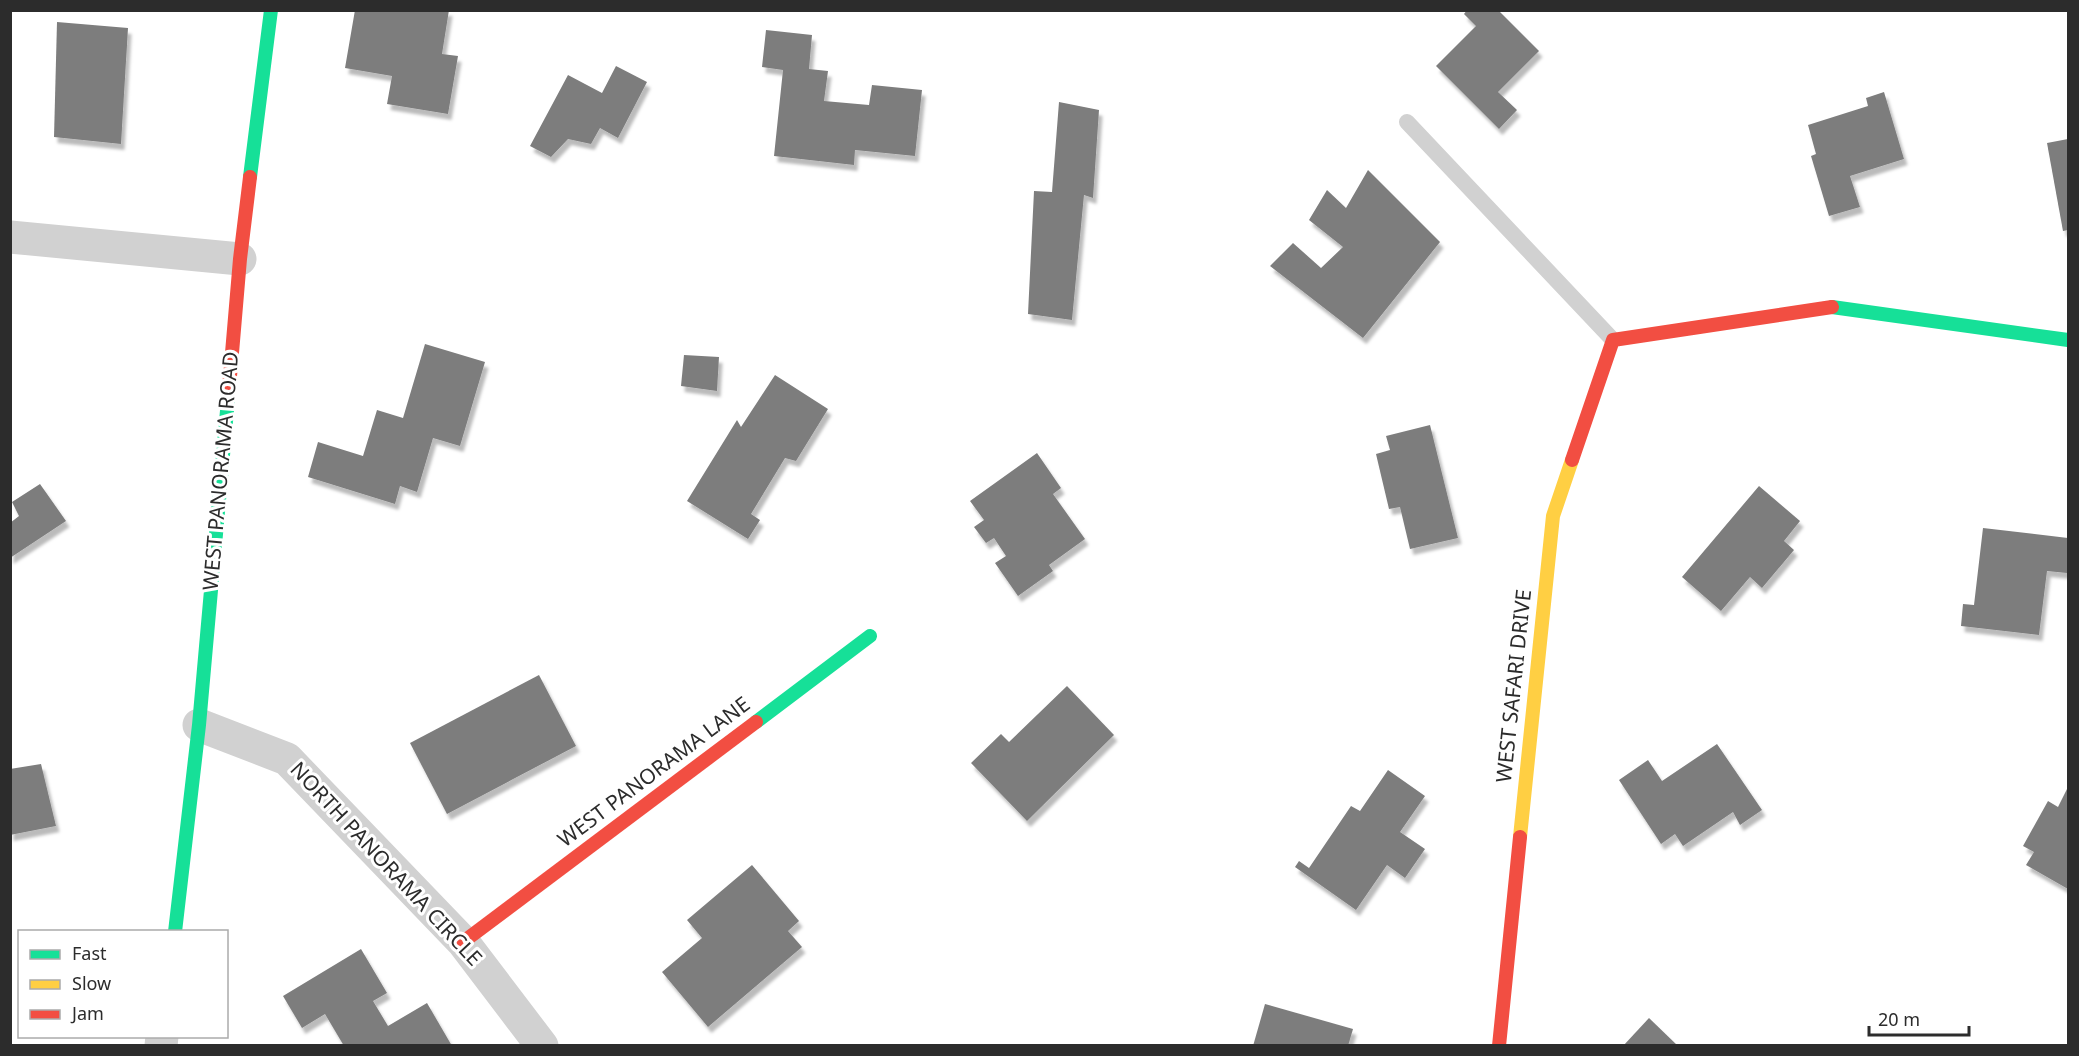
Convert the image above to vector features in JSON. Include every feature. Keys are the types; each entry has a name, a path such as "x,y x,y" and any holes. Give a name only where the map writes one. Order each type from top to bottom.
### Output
{"street":[{"name":"WEST PANORAMA ROAD","path":"175,930 199,725 240,259 271,10"},
{"path":"10,237 240,259"},
{"path":"1613,340 1830,307 2068,340"},
{"name":"WEST SAFARI DRIVE","path":"1499,1046 1553,516 1613,340"},
{"name":"WEST PANORAMA LANE","path":"463,942 870,636"},
{"name":"NORTH PANORAMA CIRCLE","path":"199,725 287,759 463,942 542,1046"}],"lane":[{"path":"1407,122 1613,340"}],"building":[{"path":"355,10 449,10 442,54 458,56 448,114 387,104 392,76 345,68"},
{"path":"1467,10 1498,10 1539,51 1498,92 1517,110 1499,129 1436,66 1476,26 1464,14"},
{"path":"57,22 128,28 121,144 54,137"},
{"path":"766,30 812,35 809,69 828,71 824,101 869,105 872,85 922,90 915,156 855,150 854,165 774,156 783,70 762,67"},
{"path":"616,66 647,82 618,138 600,128 591,144 568,139 551,157 530,146 568,75 602,93"},
{"path":"1884,92 1904,159 1850,176 1860,207 1829,216 1811,156 1816,154 1808,125 1868,106 1866,98"},
{"path":"1059,102 1099,110 1093,198 1084,195 1072,320 1028,314 1034,191 1052,192"},
{"path":"2068,139 2068,230 2063,231 2047,143"},
{"path":"1368,170 1440,242 1363,338 1270,266 1293,243 1321,268 1343,247 1309,220 1327,190 1346,208"},
{"path":"425,344 485,362 460,446 433,438 417,492 400,486 395,504 308,477 318,442 363,456 377,410 403,418"},
{"path":"684,355 719,357 717,391 681,386"},
{"path":"775,375 828,409 796,461 785,458 751,514 760,520 748,539 687,501 737,420 741,427"},
{"path":"1430,425 1458,538 1410,549 1400,507 1389,509 1376,454 1390,450 1386,436"},
{"path":"1037,453 1061,488 1053,494 1085,539 1049,565 1053,571 1018,596 995,563 1006,556 994,538 986,543 974,527 984,520 970,501"},
{"path":"40,484 66,521 10,558 10,523 19,516 12,502"},
{"path":"1759,486 1800,521 1784,541 1794,550 1762,588 1750,577 1721,611 1682,577"},
{"path":"1983,528 2068,538 2067,573 2047,571 2039,635 1961,626 1963,604 1974,605"},
{"path":"539,675 576,746 447,814 410,743"},
{"path":"1067,686 1114,735 1027,821 971,763 1001,734 1009,742"},
{"path":"1717,744 1762,810 1740,825 1733,812 1683,846 1675,834 1661,844 1619,780 1648,760 1662,781"},
{"path":"41,764 56,826 10,835 10,769"},
{"path":"1388,770 1425,796 1400,832 1425,849 1405,878 1387,865 1356,910 1295,867 1299,861 1309,868 1351,806 1360,811"},
{"path":"2068,787 2068,889 2026,865 2034,852 2023,846 2048,801 2058,807"},
{"path":"752,865 799,921 788,931 802,947 708,1027 662,972 702,938 687,920"},
{"path":"361,949 387,993 373,1001 388,1026 427,1003 452,1046 344,1046 325,1014 302,1028 283,996"},
{"path":"1265,1004 1353,1029 1348,1046 1253,1046"},
{"path":"1649,1018 1678,1046 1623,1046"}],"traffic: fast":[{"path":"250,177 271,10"},
{"path":"1832,307 2068,340"},
{"path":"175,930 199,725 229,388"},
{"path":"756,722 870,636"}],"traffic: slow":[{"path":"1520,837 1553,516 1572,460"}],"traffic: jam":[{"path":"229,388 240,259 250,177"},
{"path":"1572,460 1613,340 1832,307"},
{"path":"463,942 756,722"},
{"path":"1499,1046 1520,837"}]}
